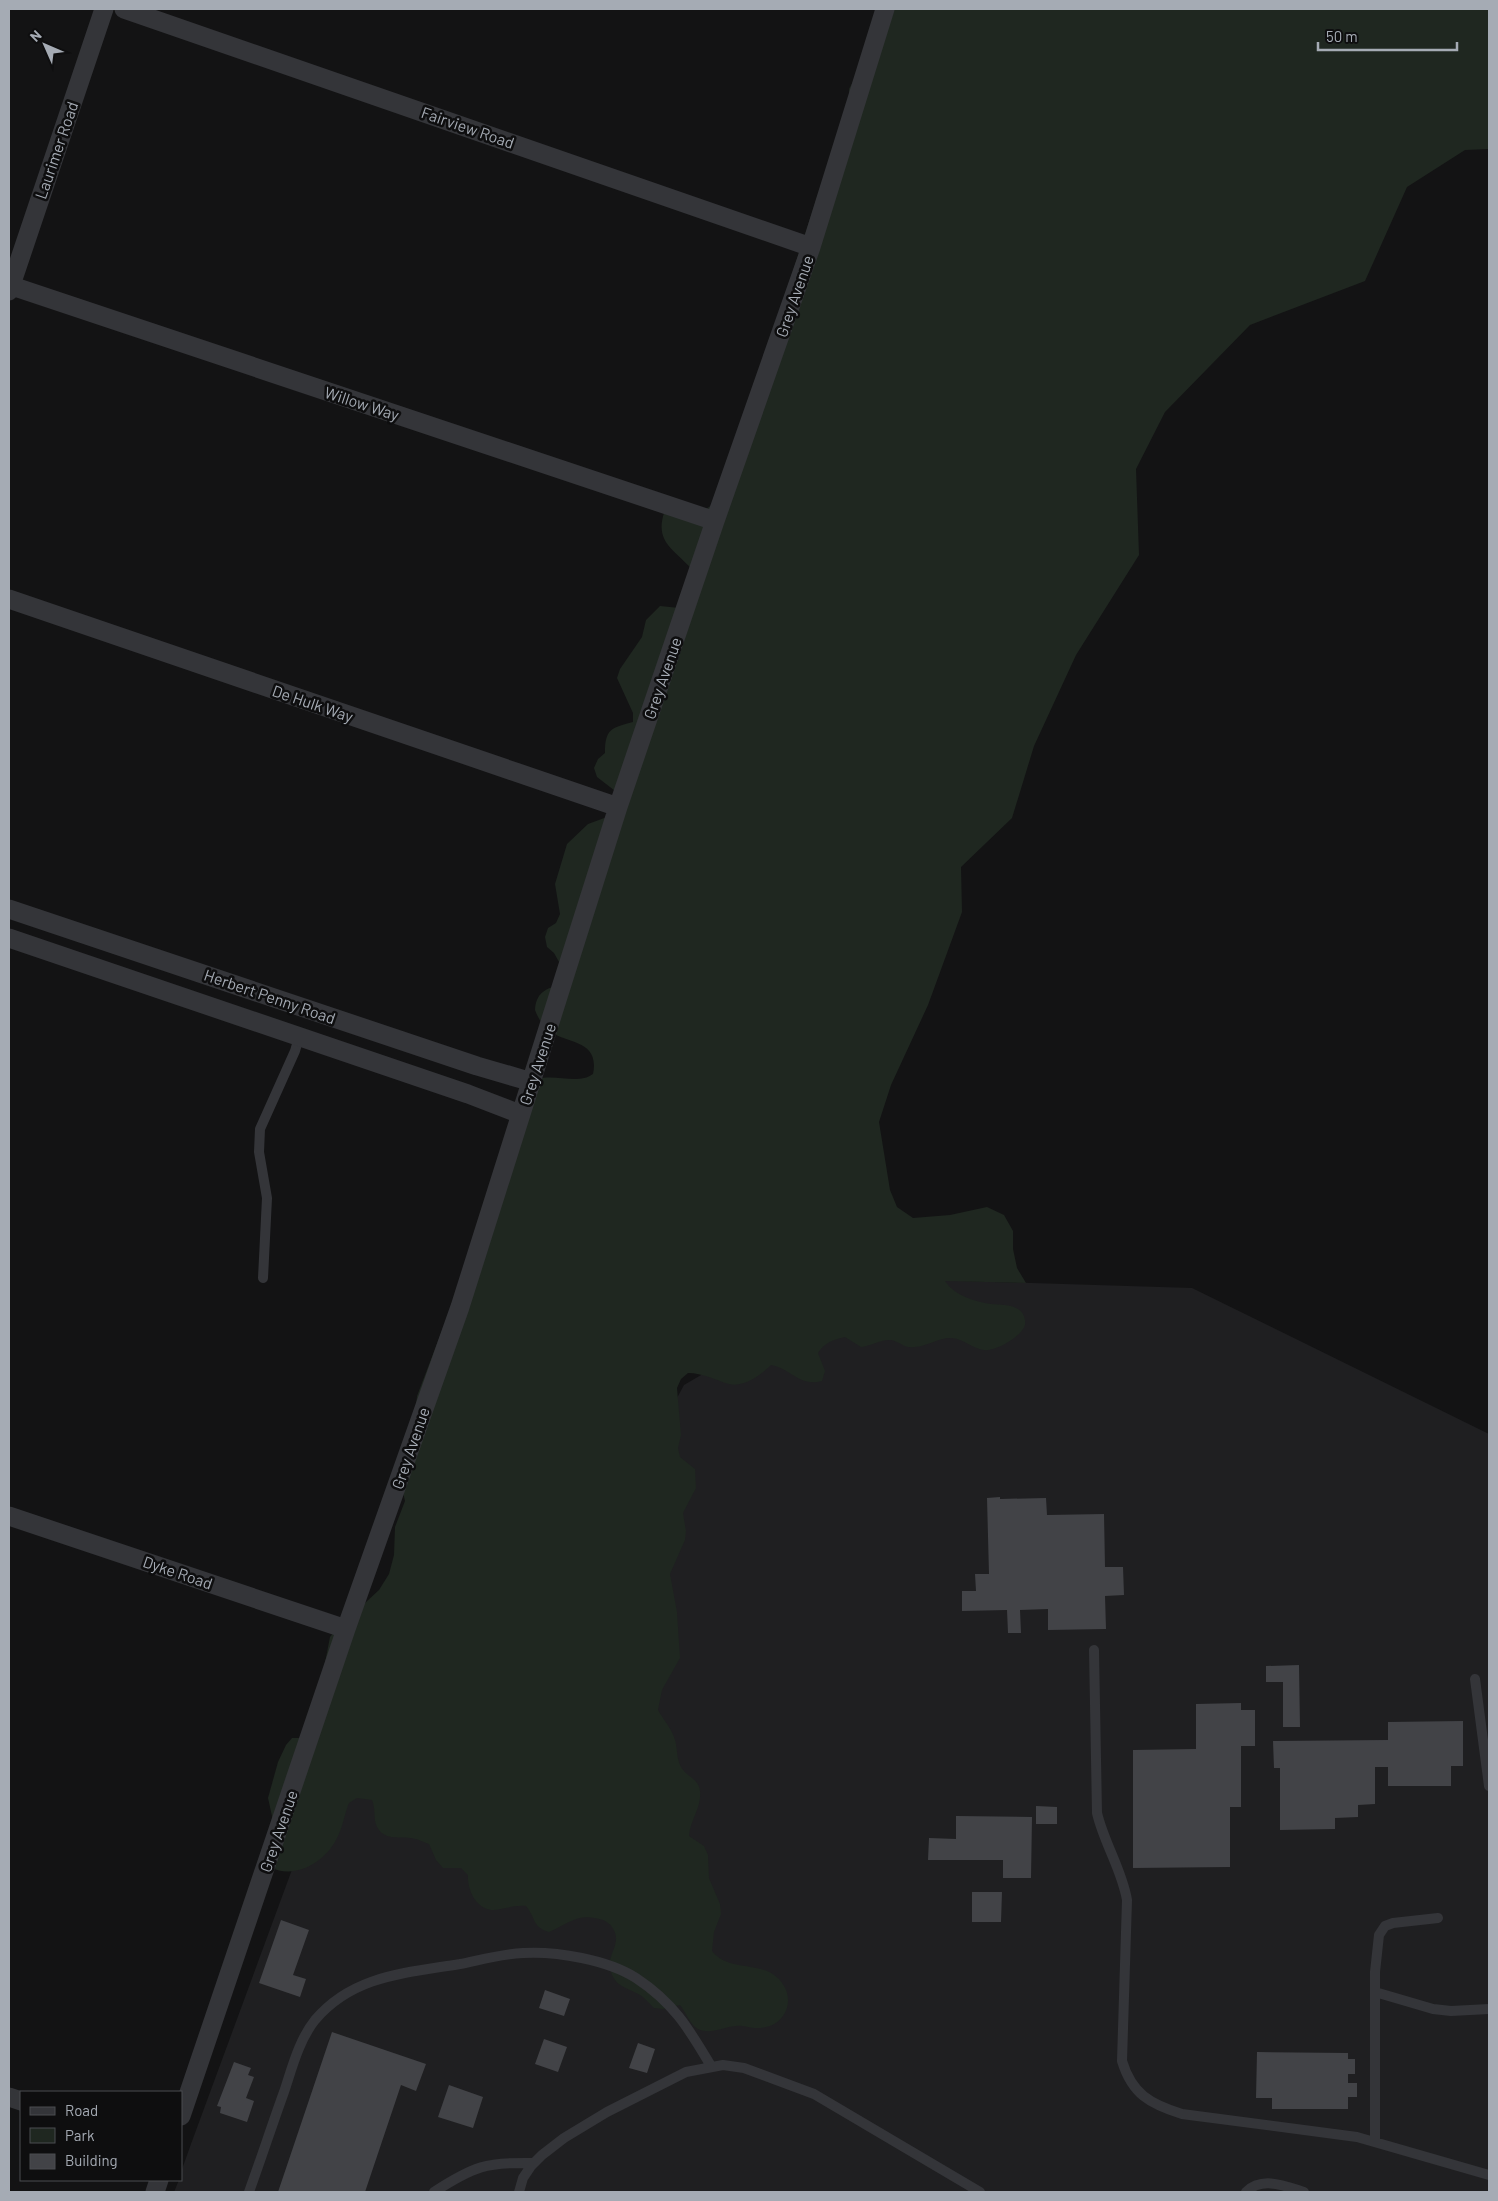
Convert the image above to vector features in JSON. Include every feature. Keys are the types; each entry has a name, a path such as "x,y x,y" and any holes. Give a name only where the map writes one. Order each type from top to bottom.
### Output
{"street":[{"name":"Laurimer Road","path":"9,287 104,9"},
{"name":"Fairview Road","path":"124,9 811,247"},
{"name":"Grey Avenue","path":"182,2113 346,1629 460,1307 618,807 811,247 885,9"},
{"name":"Willow Way","path":"9,287 715,521"},
{"name":"De Hulk Way","path":"9,598 618,807"},
{"name":"Herbert Penny Road","path":"9,909 477,1066 532,1082"},
{"name":"Herbert Penny Road","path":"9,938 299,1036 520,1114"},
{"name":"Dyke Road","path":"9,1516 346,1629"}],"lane":[{"path":"263,1278 267,1198 259,1152 260,1129 295,1051 299,1036"},
{"path":"1094,1650 1097,1813 1104,1838 1125,1888 1128,1900 1122,2061 1126,2074 1135,2088 1148,2100 1161,2108 1182,2114 1357,2137 1489,2175"},
{"path":"1476,1678 1489,1786"},
{"path":"1375,2141 1375,1992 1379,1935 1385,1926 1393,1923 1438,1918"},
{"path":"249,2192 299,2047 314,2021 336,1998 364,1983 393,1975 524,1953 557,1955 600,1962 635,1978 668,2002 687,2026 711,2066"},
{"path":"1375,1992 1433,2009 1451,2011 1489,2009"},
{"path":"519,2192 523,2178 534,2162 564,2138 607,2112 686,2072 723,2065 744,2068 814,2094 980,2192"},
{"path":"434,2192 467,2172 484,2165 501,2162 534,2162"},
{"path":"1246,2192 1259,2184 1278,2184 1304,2192"}],"shaded area":[{"path":"867,1278 1192,1288 1489,1434 1489,2192 174,2192 179,2181 182,2181 182,2169 332,1761 557,1620 684,1385"}],"green space":[{"path":"891,9 1489,9 1489,149 1465,150 1407,187 1365,281 1250,325 1165,412 1136,469 1139,555 1076,655 1034,746 1012,818 961,867 962,912 928,1005 891,1085 879,1122 890,1190 897,1207 913,1218 950,1215 987,1207 1004,1215 1013,1231 1013,1249 1017,1268 1026,1283 945,1281 959,1294 972,1300 1015,1307 1025,1318 1023,1329 1008,1342 989,1350 976,1348 961,1340 952,1338 915,1347 908,1347 887,1340 861,1347 845,1337 823,1346 818,1353 825,1371 822,1381 807,1382 771,1365 747,1382 735,1385 704,1375 688,1373 681,1379 677,1388 681,1435 678,1448 680,1457 695,1469 696,1488 683,1513 686,1531 685,1540 670,1574 677,1612 680,1658 662,1690 658,1710 673,1734 681,1767 695,1781 700,1791 699,1803 691,1824 689,1836 704,1846 708,1855 709,1878 720,1904 721,1914 714,1932 712,1951 729,1963 759,1969 777,1977 784,1986 788,2000 787,2008 782,2018 770,2026 752,2028 736,2026 703,2031 695,2027 680,2005 663,2009 654,2008 642,1996 617,1983 610,1969 610,1959 616,1937 608,1923 594,1918 580,1918 549,1932 537,1925 526,1906 494,1910 482,1906 471,1892 468,1875 461,1868 443,1868 436,1860 429,1844 417,1839 396,1838 383,1834 376,1824 372,1800 357,1798 349,1803 336,1840 324,1856 316,1862 298,1870 289,1871 279,1871 270,1867 272,1816 268,1798 278,1762 286,1745 292,1738 302,1738 323,1673 330,1637 379,1590 389,1574 394,1555 395,1527 405,1501 397,1465 416,1405 417,1396 538,1079 581,1079 593,1074 594,1063 592,1055 587,1049 548,1030 541,1022 535,1010 539,996 549,988 559,985 563,969 554,953 547,947 545,937 548,928 556,923 560,914 555,884 567,844 588,824 607,817 619,794 597,777 594,768 598,759 605,753 608,734 614,728 633,722 633,713 617,678 620,669 642,637 646,620 660,606 679,608 690,567 667,544 664,538 662,523 664,513 703,510 715,501 730,464 849,99 849,89"}],"building":[{"path":"1000,1497 1000,1499 1046,1498 1047,1515 1104,1514 1105,1567 1123,1567 1124,1595 1105,1596 1106,1629 1048,1630 1048,1609 1020,1610 1021,1633 1008,1633 1007,1610 962,1611 962,1591 976,1591 975,1574 989,1574 987,1498"},
{"path":"1299,1665 1300,1727 1283,1727 1283,1682 1266,1682 1266,1666"},
{"path":"1241,1703 1241,1710 1255,1710 1255,1746 1241,1746 1241,1807 1230,1807 1230,1867 1133,1868 1133,1750 1196,1749 1196,1704"},
{"path":"1463,1721 1463,1766 1451,1766 1451,1786 1388,1786 1388,1767 1375,1767 1375,1804 1358,1805 1358,1817 1335,1818 1335,1829 1280,1830 1280,1768 1274,1768 1273,1741 1388,1740 1388,1722"},
{"path":"1036,1806 1057,1807 1057,1824 1036,1824"},
{"path":"956,1816 1032,1817 1031,1878 1003,1878 1003,1860 928,1860 929,1838 956,1839"},
{"path":"972,1892 1002,1892 1001,1922 972,1922"},
{"path":"281,1920 309,1930 293,1975 306,1979 300,1997 259,1983"},
{"path":"545,1990 570,1999 564,2016 539,2008"},
{"path":"332,2032 426,2064 416,2091 401,2085 365,2192 278,2192"},
{"path":"544,2039 567,2047 558,2072 535,2064"},
{"path":"638,2043 655,2049 647,2073 629,2068"},
{"path":"1257,2052 1348,2053 1348,2059 1355,2059 1355,2074 1348,2074 1348,2083 1357,2083 1357,2097 1348,2097 1348,2109 1272,2109 1272,2098 1256,2098"},
{"path":"234,2062 251,2068 248,2075 254,2077 246,2098 254,2101 247,2122 220,2113 221,2107 217,2106"},
{"path":"449,2085 483,2097 473,2128 438,2117"}]}
